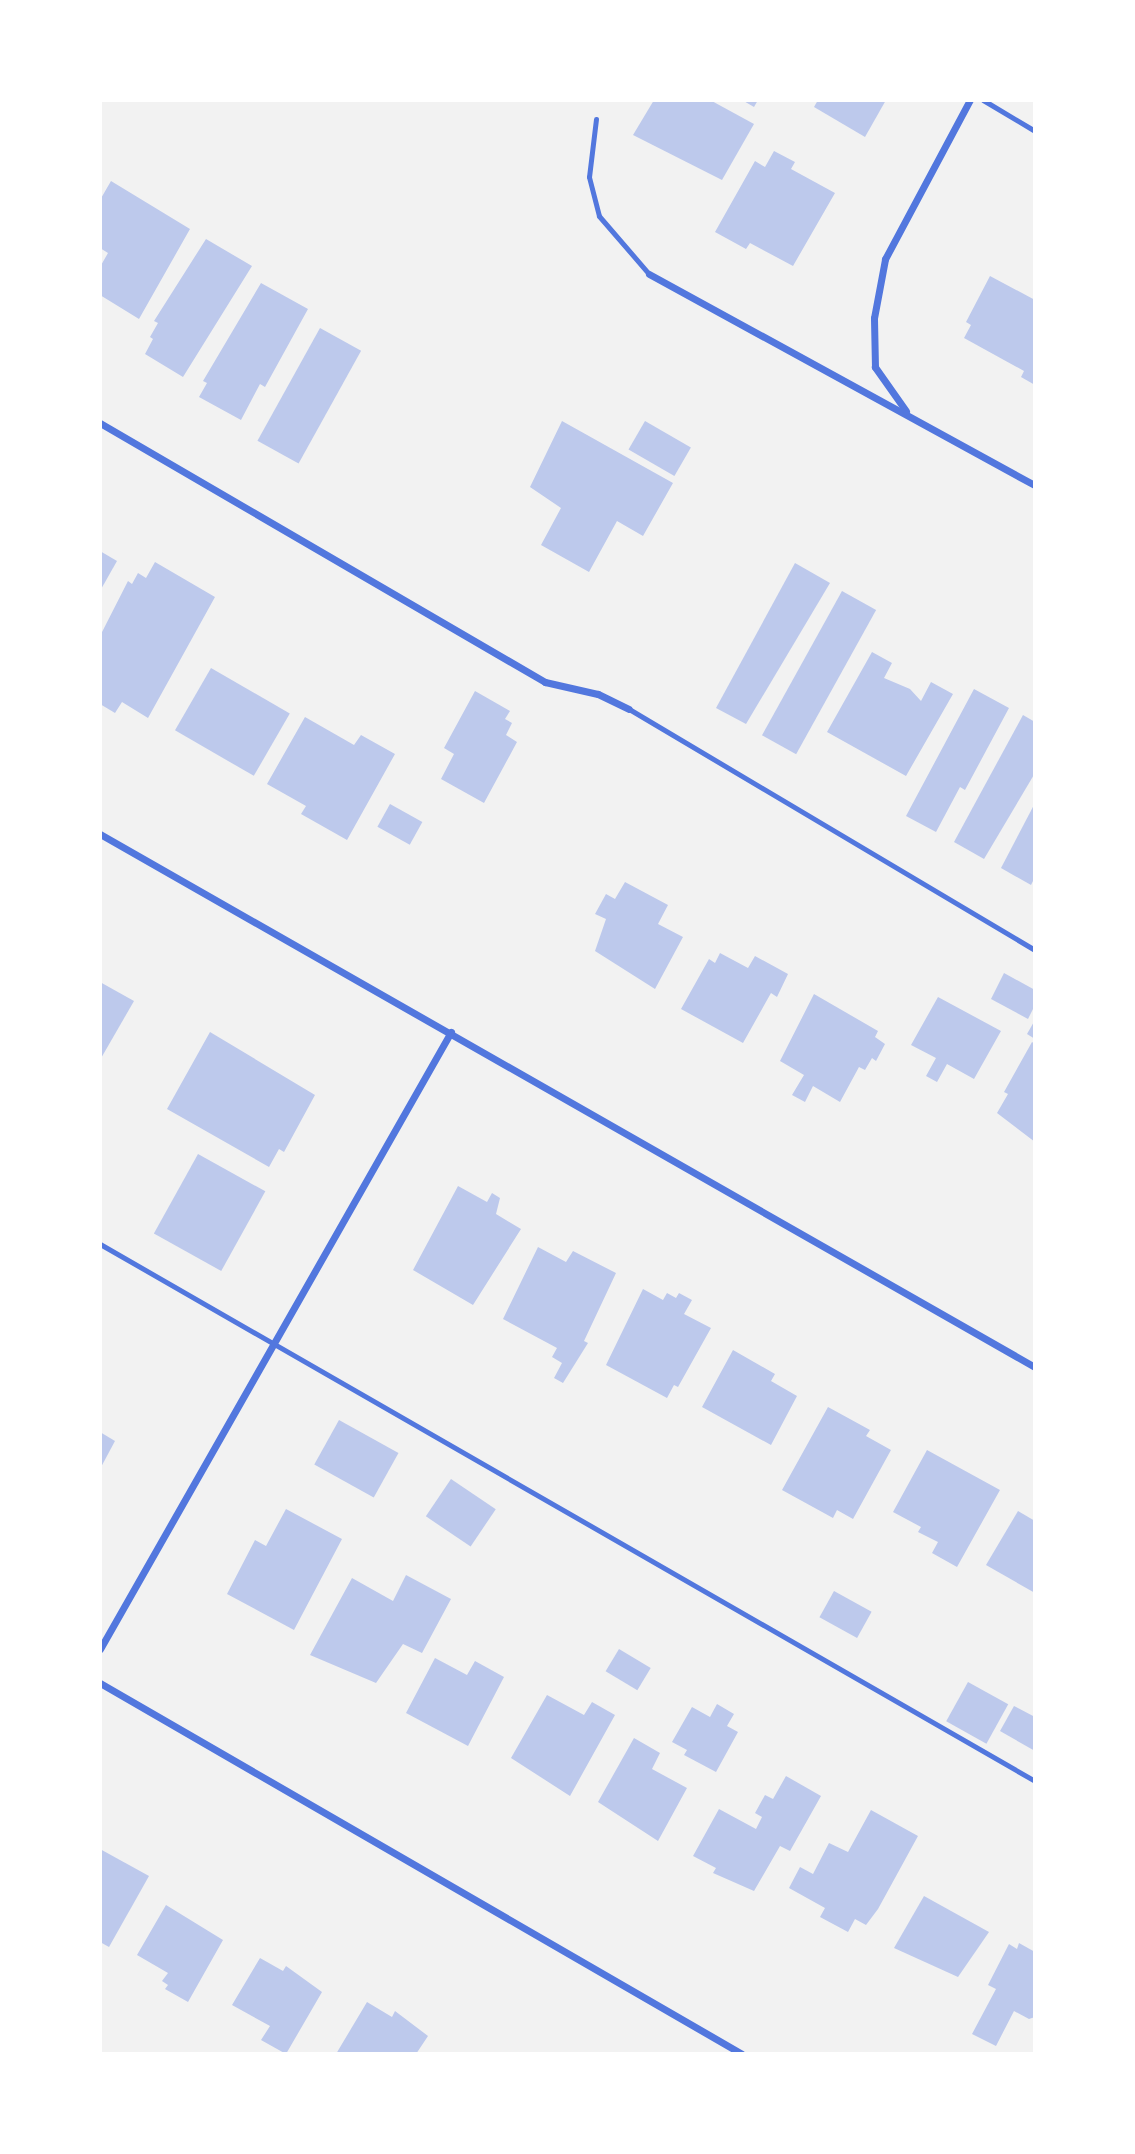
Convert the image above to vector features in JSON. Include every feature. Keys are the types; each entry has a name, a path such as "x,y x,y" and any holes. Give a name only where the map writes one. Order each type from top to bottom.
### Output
{"street":[{"path":"908,414 875,367 874,318 885,259 970,100"},
{"path":"649,274 1035,485"},
{"path":"100,423 545,682 598,694 629,709"},
{"path":"100,834 1035,1367"},
{"path":"100,1649 451,1032"},
{"path":"100,1683 742,2054"}],"lane":[{"path":"983,100 1035,131"},
{"path":"596,119 589,177 598,216 649,274"},
{"path":"629,709 1035,950"},
{"path":"100,1244 1035,1781"}],"building":[{"path":"654,100 710,100 754,124 722,180 633,135"},
{"path":"742,100 758,100 754,107"},
{"path":"818,100 886,100 865,137 814,107"},
{"path":"774,151 795,162 791,169 835,193 793,266 750,243 746,249 715,232 755,161 765,167"},
{"path":"111,181 190,229 139,319 100,295 100,267 108,253 100,248 100,200"},
{"path":"206,239 252,266 183,377 145,354 158,323 154,321"},
{"path":"990,276 1035,300 1035,385 1021,377 1024,371 964,338 971,325 966,322"},
{"path":"261,283 308,309 265,387 260,384 241,420 199,397 207,383 203,381"},
{"path":"320,328 361,351 299,464 257,441"},
{"path":"562,421 673,483 643,536 617,521 589,572 541,545 561,508 530,487"},
{"path":"645,421 691,448 674,476 628,450"},
{"path":"100,551 117,561 100,591"},
{"path":"155,562 215,597 148,718 122,702 115,713 100,704 100,636 128,581 132,584 138,573 146,578"},
{"path":"795,563 830,583 746,724 716,708"},
{"path":"842,591 876,610 796,754 762,735"},
{"path":"872,652 892,663 884,678 910,689 921,701 931,682 953,694 906,776 827,732"},
{"path":"211,668 290,714 254,776 175,730"},
{"path":"974,689 1009,708 965,790 960,787 936,832 906,816"},
{"path":"475,691 510,711 505,719 512,723 506,735 517,742 484,803 441,779 454,754 444,748"},
{"path":"1023,715 1035,722 1035,773 984,859 954,842"},
{"path":"305,717 354,745 361,735 395,754 347,840 301,814 306,806 267,784"},
{"path":"1035,803 1035,877 1031,885 1001,868"},
{"path":"390,804 422,822 410,845 377,827"},
{"path":"625,882 668,905 658,924 683,937 655,989 595,951 606,919 595,914 606,894 615,899"},
{"path":"720,953 748,968 755,956 788,974 777,997 771,993 743,1043 681,1009 709,959 715,963"},
{"path":"1004,973 1035,990 1035,1005 1028,1019 991,999"},
{"path":"100,982 134,1001 100,1060"},
{"path":"814,994 878,1031 875,1037 885,1044 876,1061 872,1058 865,1070 859,1067 840,1102 813,1086 805,1102 792,1095 804,1075 780,1061"},
{"path":"938,997 1001,1031 974,1079 947,1064 937,1082 926,1076 936,1058 911,1045"},
{"path":"1035,1020 1035,1039 1027,1034"},
{"path":"210,1032 315,1095 284,1152 279,1149 269,1167 167,1109"},
{"path":"1032,1042 1035,1044 1035,1142 997,1113 1008,1094 1004,1092"},
{"path":"198,1154 265,1191 221,1271 154,1234"},
{"path":"458,1186 487,1202 492,1193 500,1198 496,1214 521,1229 473,1305 413,1270"},
{"path":"538,1247 566,1262 573,1251 616,1273 584,1341 588,1343 563,1383 554,1378 562,1363 552,1357 557,1348 503,1319"},
{"path":"643,1289 663,1300 667,1293 676,1298 679,1293 692,1300 684,1314 711,1328 678,1387 674,1385 667,1398 606,1365"},
{"path":"733,1350 775,1374 771,1381 797,1396 771,1445 702,1407"},
{"path":"828,1407 870,1430 866,1436 891,1450 853,1519 837,1510 833,1518 782,1490"},
{"path":"339,1420 398,1453 374,1498 314,1465"},
{"path":"100,1432 115,1441 100,1469"},
{"path":"927,1450 1000,1490 957,1567 932,1553 938,1542 918,1532 921,1527 893,1512"},
{"path":"451,1479 496,1509 471,1547 426,1516"},
{"path":"286,1509 342,1539 294,1630 227,1594 255,1540 266,1546"},
{"path":"1018,1511 1035,1521 1035,1593 986,1565"},
{"path":"406,1575 451,1599 422,1653 403,1644 376,1683 310,1655 352,1578 393,1601"},
{"path":"834,1591 872,1612 857,1638 819,1617"},
{"path":"619,1649 651,1668 637,1690 606,1671"},
{"path":"435,1658 467,1675 475,1661 504,1677 468,1746 406,1713"},
{"path":"968,1682 1008,1704 986,1744 946,1721"},
{"path":"547,1695 584,1715 592,1702 615,1715 570,1796 511,1758"},
{"path":"717,1704 734,1714 727,1726 738,1732 716,1772 684,1755 687,1750 672,1742 692,1707 710,1717"},
{"path":"1014,1706 1035,1717 1035,1751 1000,1731"},
{"path":"634,1738 660,1753 652,1769 687,1788 658,1841 598,1802"},
{"path":"786,1776 821,1796 790,1851 780,1846 754,1891 713,1873 716,1868 693,1856 719,1809 756,1829 762,1817 755,1813 765,1795 773,1799"},
{"path":"871,1810 918,1836 878,1909 866,1925 855,1919 848,1932 820,1917 825,1908 789,1888 800,1867 813,1874 829,1843 848,1852"},
{"path":"100,1849 149,1876 109,1947 100,1942"},
{"path":"924,1896 989,1932 958,1977 894,1948"},
{"path":"166,1905 223,1940 188,2002 165,1989 168,1985 162,1981 168,1973 137,1955"},
{"path":"1019,1943 1035,1952 1035,2017 1029,2019 1014,2011 996,2046 972,2034 996,1989 988,1985 1009,1944 1017,1949"},
{"path":"260,1958 283,1971 286,1966 322,1992 286,2054 261,2040 270,2026 232,2005"},
{"path":"367,2002 392,2017 395,2011 428,2036 416,2054 336,2054"}]}
